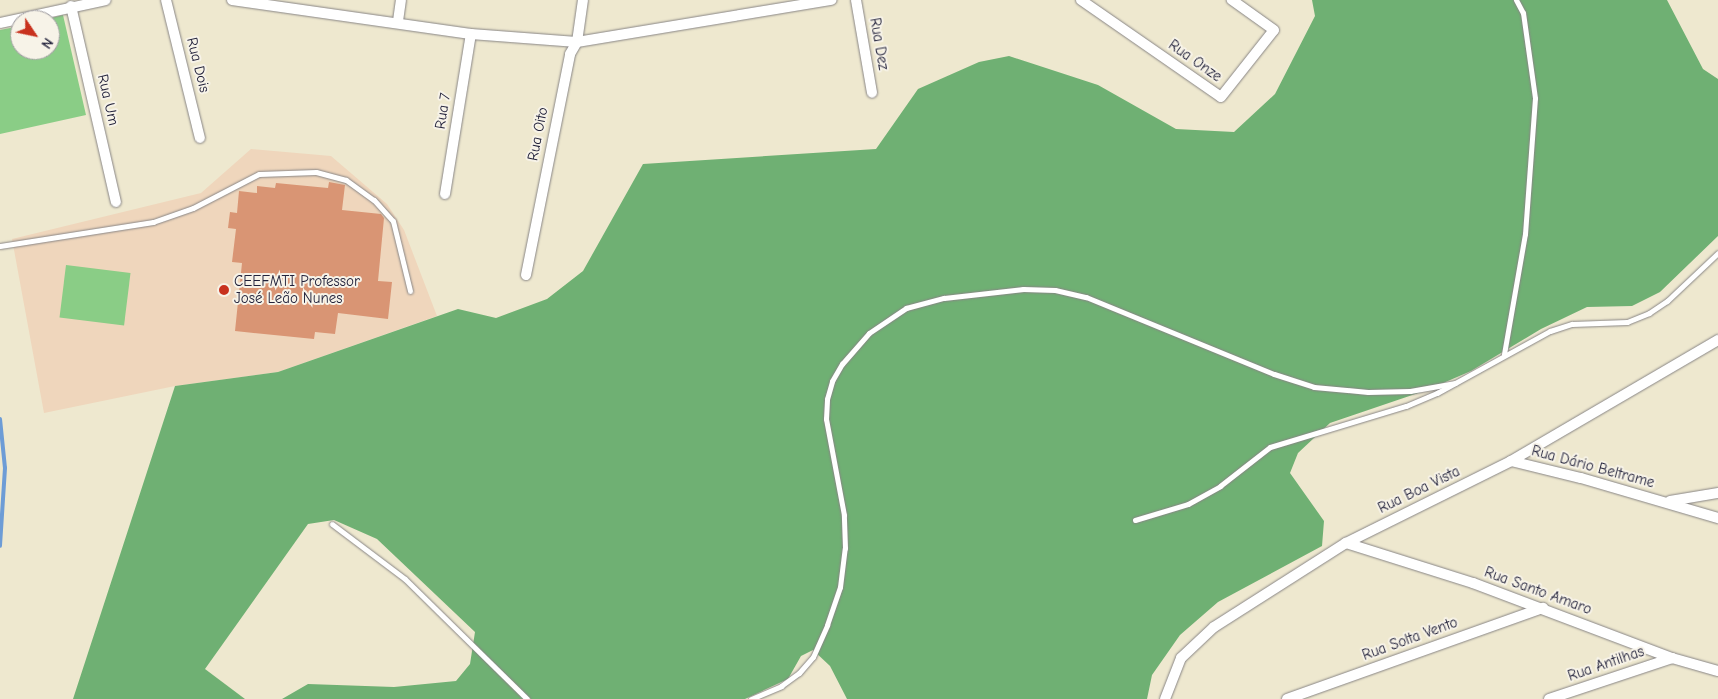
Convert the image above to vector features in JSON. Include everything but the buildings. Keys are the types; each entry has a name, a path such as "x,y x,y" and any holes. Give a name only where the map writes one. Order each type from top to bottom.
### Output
{"street":[{"path":"0,23 71,6 106,0"},
{"name":"Rua Dois","path":"166,0 200,138"},
{"path":"232,0 289,4 470,34 577,42 832,0"},
{"path":"398,21 401,0"},
{"name":"Rua Oito","path":"526,275 570,54 577,42 582,0"},
{"name":"Rua Dez","path":"856,0 872,94"},
{"name":"Rua Onze","path":"1080,0 1221,97 1274,30 1232,0"},
{"name":"Rua Um","path":"71,6 116,202"},
{"name":"Rua 7","path":"445,194 470,34"},
{"name":"Rua Boa Vista","path":"1164,699 1181,658 1214,627 1346,542 1511,461 1718,340"},
{"name":"Rua Dário Beltrame","path":"1511,461 1667,502 1718,518"},
{"name":"Rua Dário Beltrame","path":"1667,502 1718,493"},
{"name":"Rua Santo Amaro","path":"1346,542 1543,608 1672,658 1718,671"},
{"name":"Rua Solta Vento","path":"1287,699 1543,608"},
{"name":"Rua Antilhas","path":"1549,699 1672,658"}],"lane":[{"path":"1504,354 1525,234 1535,98 1523,13 1516,0"},
{"path":"0,246 153,222 192,208 259,174 316,172 346,180 374,200 393,221 410,291"},
{"path":"1135,520 1188,504 1220,486 1270,447 1406,406 1455,383 1504,354 1550,331 1572,324 1627,322 1649,313 1667,301 1718,253"},
{"path":"751,699 799,673 813,656 827,625 840,587 845,548 844,516 826,419 826,399 832,381 842,364 869,333 906,308 944,298 1023,289 1055,290 1086,297 1274,374 1314,387 1368,392 1410,391 1455,383"},
{"path":"332,524 405,579 527,699"}],"shaded area":[{"name":"CEEFMTI Professor José Leão Nunes","path":"251,149 331,156 387,204 404,230 437,316 278,372 175,386 44,413 12,239 201,193"}],"green space":[{"path":"1312,0 1667,0 1703,69 1718,79 1718,236 1660,292 1632,306 1587,307 1541,329 1471,371 1427,390 1330,423 1298,453 1290,473 1324,521 1322,546 1218,602 1180,635 1152,675 1147,699 847,699 830,666 813,650 801,656 788,679 745,699 282,699 308,684 394,687 456,681 470,664 475,632 377,539 334,520 308,524 205,669 245,699 73,699 175,386 278,372 458,309 496,318 547,299 583,271 643,164 876,149 918,89 979,62 1009,56 1098,85 1176,129 1234,132 1275,94 1315,16"},
{"path":"63,15 86,115 0,134 0,30 10,28 10,60 60,60 60,16"},
{"path":"66,265 131,273 124,326 60,318"}],"waterway":[{"path":"0,419 5,468 0,546"}],"place":[{"name":"CEEFMTI Professor José Leão Nunes","path":"224,290"}]}
